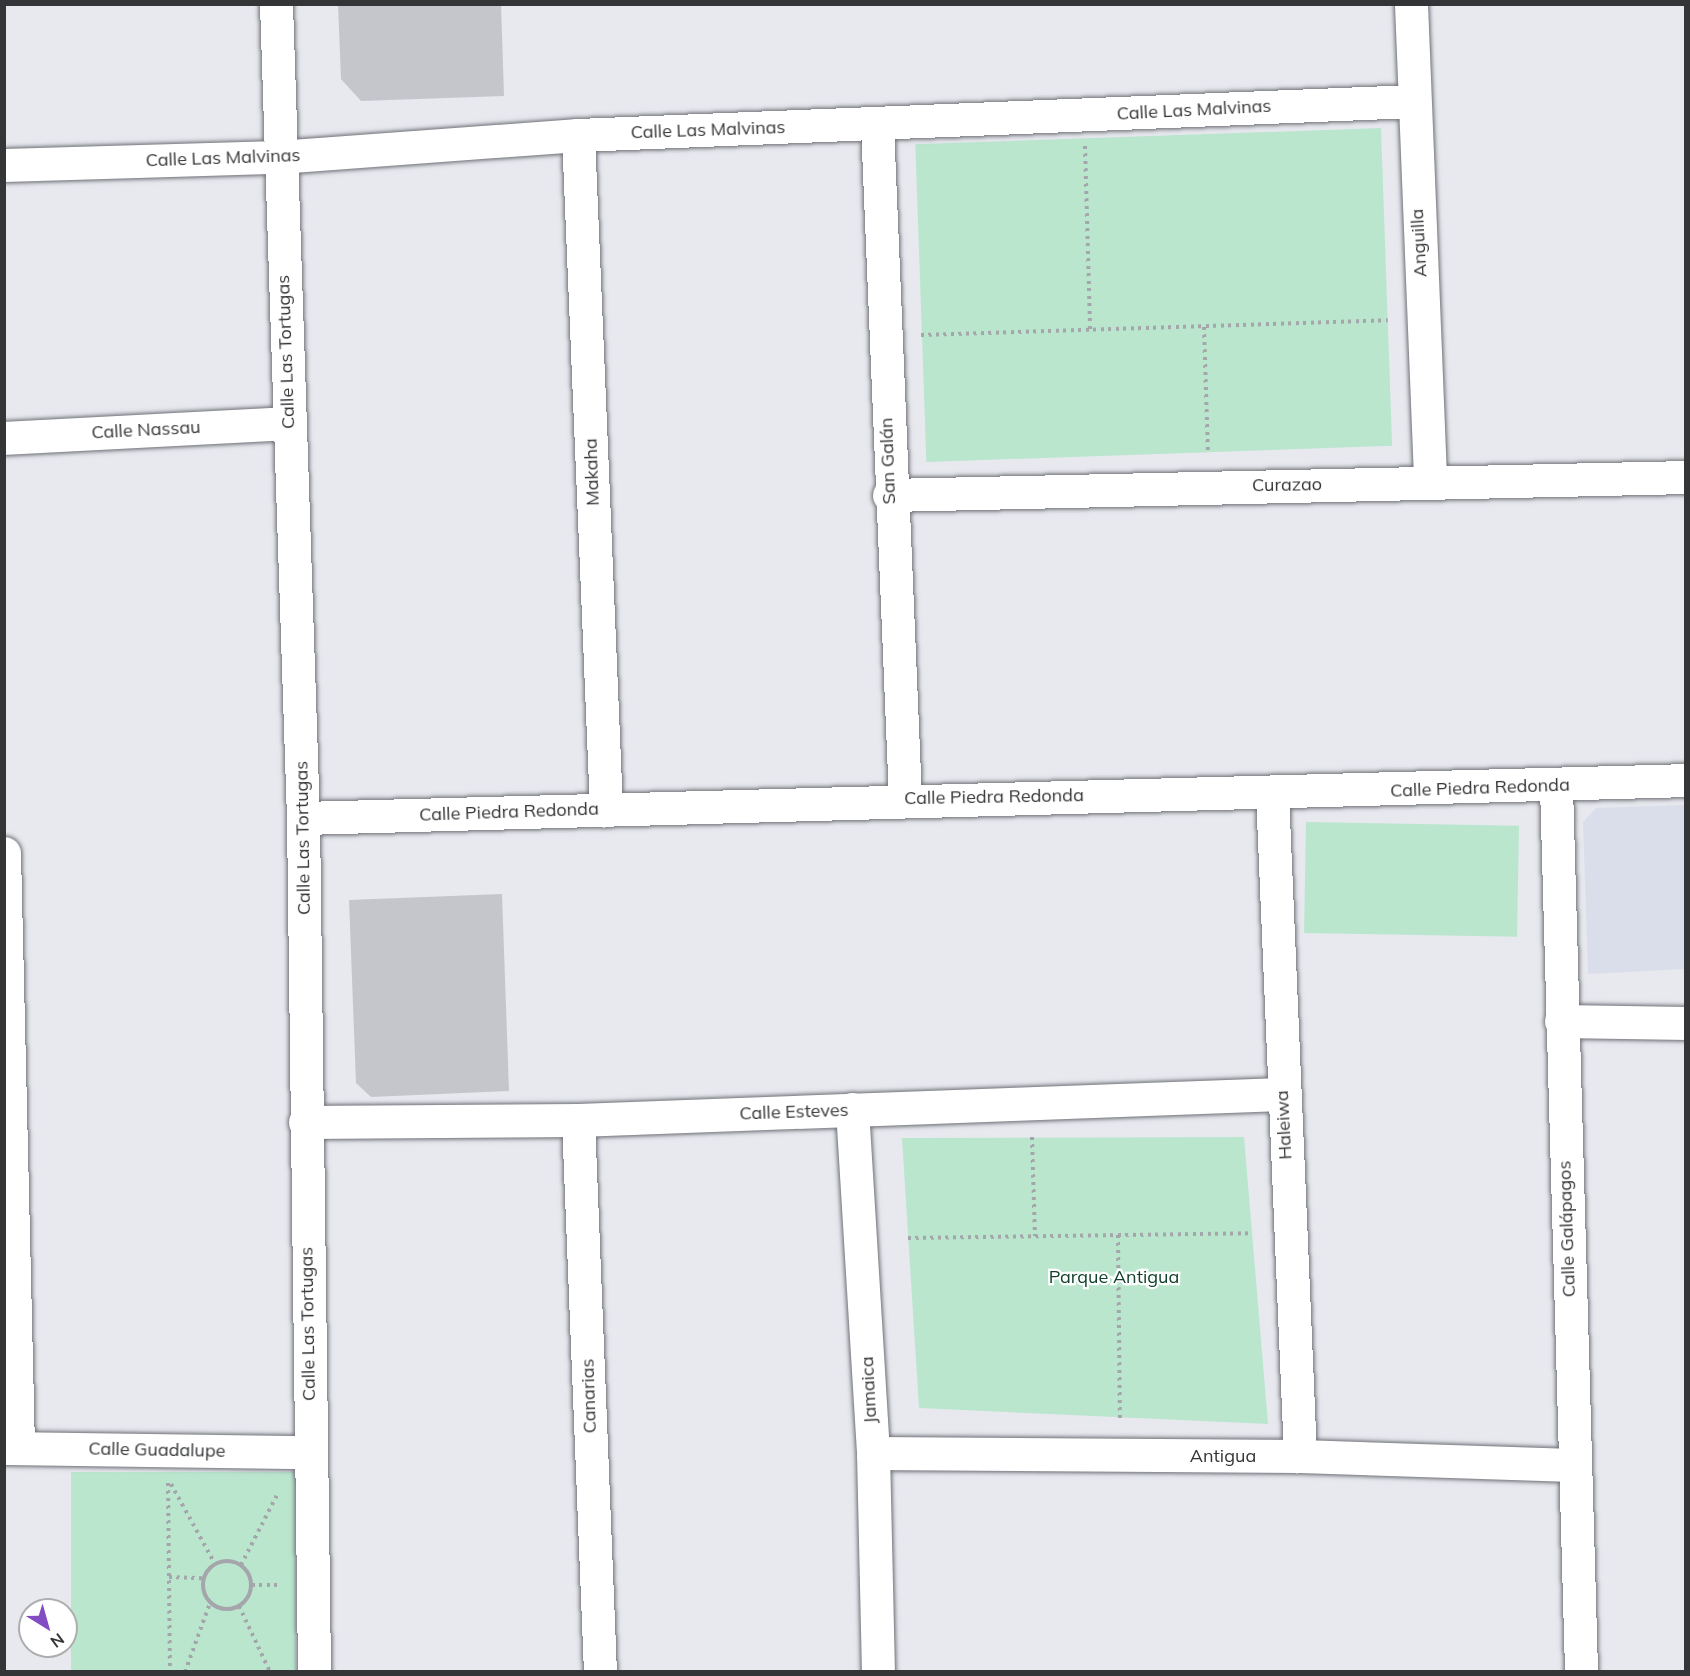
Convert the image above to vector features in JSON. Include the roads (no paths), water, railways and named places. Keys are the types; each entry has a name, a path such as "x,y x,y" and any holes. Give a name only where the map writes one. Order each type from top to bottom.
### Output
{"street":[{"name":"Calle Las Tortugas","path":"276,4 278,157 303,818 309,1452 314,1671"},
{"name":"Anguilla","path":"1411,4 1413,101 1430,481"},
{"name":"Calle Las Malvinas","path":"4,165 278,157 578,135 1413,101"},
{"name":"San Galán","path":"877,124 889,495 905,798"},
{"name":"Makaha","path":"578,135 606,810"},
{"name":"Calle Nassau","path":"4,438 288,423"},
{"name":"Curazao","path":"889,495 1686,477"},
{"name":"Calle Piedra Redonda","path":"303,818 606,810 905,798 1272,793 1556,786 1686,780"},
{"name":"Calle Galápagos","path":"1556,786 1573,1465 1581,1671"},
{"name":"Haleiwa","path":"1272,793 1282,1094 1300,1456"},
{"path":"4,853 11,1448"},
{"path":"1561,1021 1686,1023"},
{"name":"Calle Esteves","path":"305,1122 578,1120 1282,1094"},
{"name":"Jamaica","path":"852,1109 873,1453 878,1671"},
{"name":"Canarias","path":"578,1120 600,1671"},
{"name":"Calle Guadalupe","path":"11,1448 309,1452"},
{"name":"Antigua","path":"873,1453 1300,1456 1573,1465"}],"park label":[{"name":"Parque Antigua","path":"1114,1277"}]}
